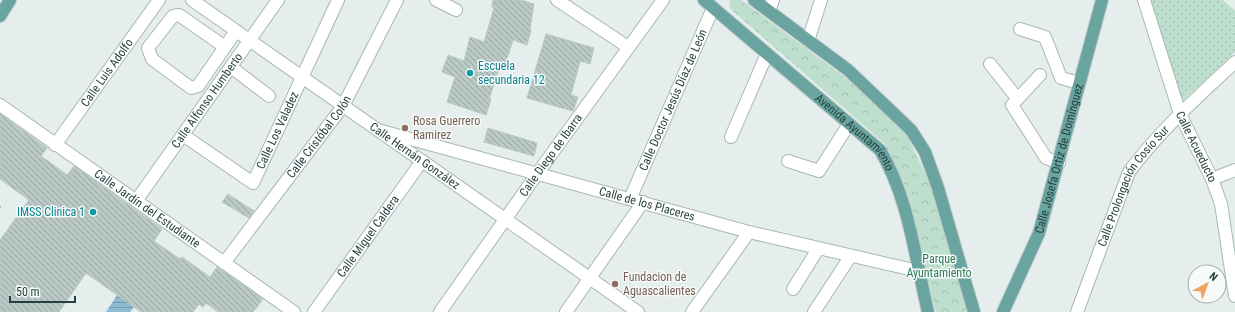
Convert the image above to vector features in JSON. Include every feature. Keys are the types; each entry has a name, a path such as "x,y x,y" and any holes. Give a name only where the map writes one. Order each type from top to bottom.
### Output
{"main road":[{"path":"0,16 10,0"},
{"name":"Avenida Ayuntamiento","path":"704,0 714,4 767,54 880,150 890,166 903,204 928,312"},
{"path":"754,0 771,6 808,41 848,70 911,130 925,152 938,188 974,312"},
{"name":"Calle Josefa Ortiz de Domínguez","path":"1003,312 1039,233 1059,163 1075,82 1102,0"}],"street":[{"name":"Calle Luis Adolfo","path":"55,145 159,0"},
{"name":"Calle Hernán González","path":"192,0 638,312"},
{"name":"Calle Alfonso Humberto","path":"136,201 278,0"},
{"name":"Calle Los Valadez","path":"183,135 253,183 338,0"},
{"name":"Calle Cristóbal Colón","path":"224,263 343,106 397,0"},
{"path":"436,0 456,10"},
{"path":"557,0 628,47"},
{"name":"Calle Diego de Ibarra","path":"440,312 537,174 663,0"},
{"path":"808,41 821,0"},
{"name":"Calle Acueducto","path":"1144,0 1180,114 1212,179 1221,204 1235,296"},
{"name":"Calle Doctor Jesús Díaz de León","path":"630,199 714,4"},
{"path":"225,47 179,15 173,16 148,48 152,59 191,88 198,86 225,47 236,31"},
{"path":"1020,29 1045,37 1061,78 1075,82"},
{"path":"731,137 767,54"},
{"name":"Calle Prolongación Cosío Sur","path":"1077,312 1129,172 1142,154 1180,114 1235,62"},
{"path":"990,64 1017,98"},
{"path":"231,67 269,96"},
{"path":"1040,75 1012,105 1013,109 1046,158 1059,163"},
{"name":"Calle Jardín del Estudiante","path":"0,105 224,263 286,310"},
{"path":"788,162 819,171 849,124"},
{"name":"Calle de los Placeres","path":"378,130 749,232 918,272"},
{"name":"Calle Miguel Caldera","path":"314,312 422,161"},
{"path":"1212,179 1235,170"},
{"path":"566,312 643,202"},
{"path":"692,312 749,232"},
{"path":"793,289 818,249"},
{"path":"814,312 850,257"}],"green space":[{"name":"Parque Ayuntamiento","path":"730,0 741,0 850,81 907,135 933,191 968,312 936,312 922,265 915,225 903,182 885,144 734,12 729,7"},
{"path":"1150,0 1223,0 1235,11 1235,52 1182,101"}],"water":[{"path":"117,295 134,307 130,312 106,312"}],"building":[{"path":"493,0 521,0 534,4 531,30 527,45 513,40 505,65 501,64 489,99 491,99 486,115 447,102 455,77 442,72 448,55 464,61 470,37 484,42 494,8 492,7"},
{"path":"546,34 594,48 590,64 580,61 571,95 578,97 573,111 527,98"},
{"name":"IMSS Clinica 1","path":"0,114 47,148 41,156 67,175 74,166 162,229 154,241 180,259 182,257 210,277 217,267 263,299 253,312 218,312 206,303 203,307 199,304 193,312 141,312 86,273 59,312 0,312 0,240 29,200 0,179"},
{"path":"488,128 537,143 534,156 484,142"},
{"path":"228,194 254,211 249,218 222,202"}],"place":[{"name":"Escuela secundaria 12","path":"470,73"},
{"name":"Rosa Guerrero Ramirez","path":"405,128"},
{"name":"IMSS Clinica 1","path":"93,212"},
{"name":"Fundacion de Aguascalientes","path":"615,284"}]}
